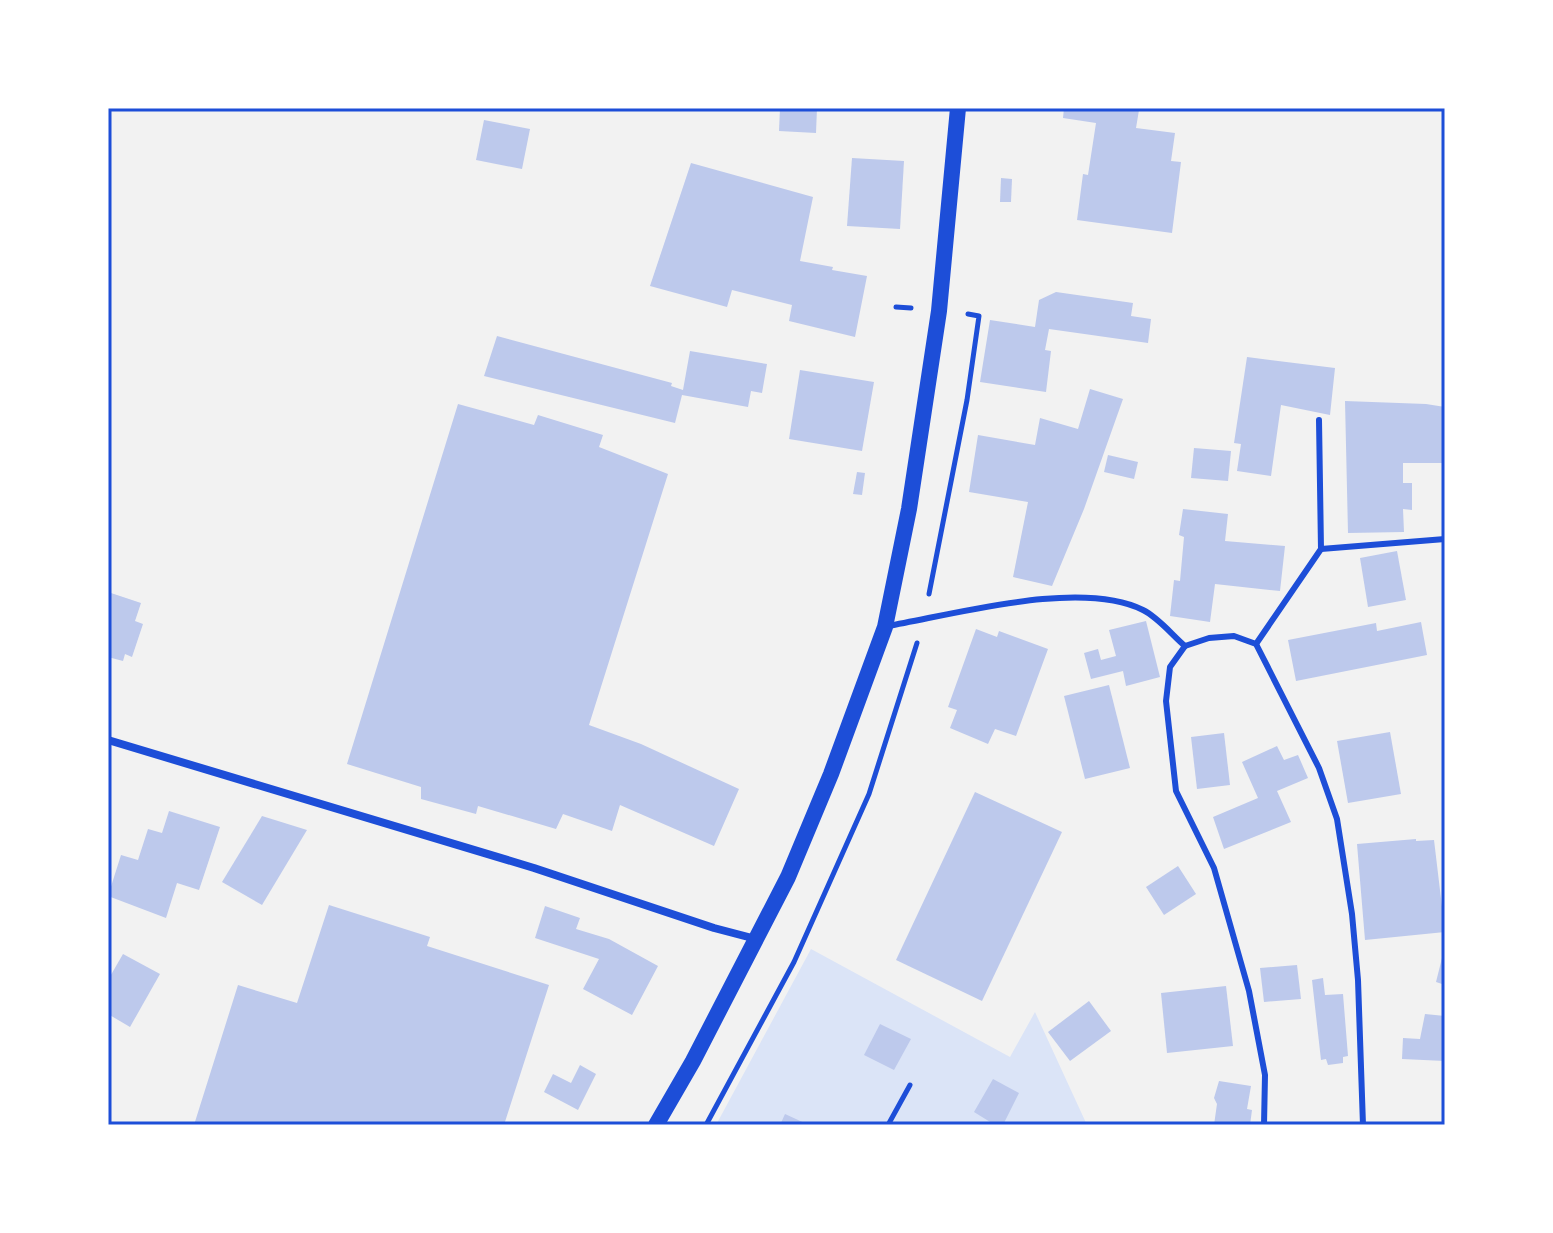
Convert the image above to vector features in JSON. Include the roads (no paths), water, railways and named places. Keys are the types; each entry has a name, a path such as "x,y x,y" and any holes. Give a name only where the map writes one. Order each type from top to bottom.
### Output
{"main road":[{"path":"656,1125 788,877 885,627 909,509 939,311 958,108"}],"street":[{"path":"108,740 534,868 714,928 757,939"}],"lane":[{"path":"1256,644 1321,549 1319,420"},
{"path":"1321,549 1445,539"},
{"path":"885,627 1041,598 1103,600 1127,603 1147,612 1185,646"},
{"path":"1264,1125 1265,1075 1249,991 1214,868 1176,791 1166,701 1170,667 1185,646 1209,638 1234,636 1256,644 1319,768 1337,819 1352,914 1358,980 1363,1125"}]}
